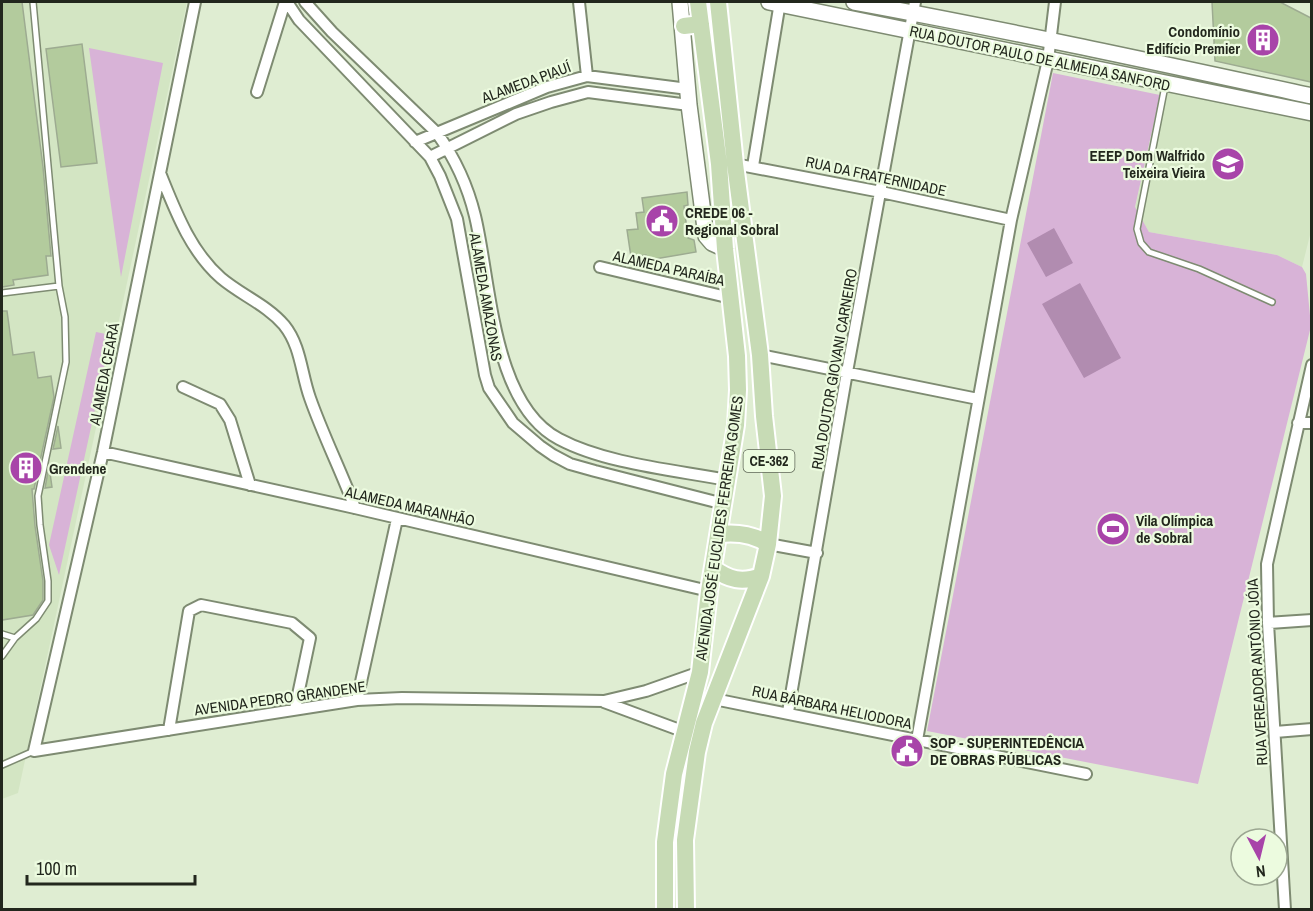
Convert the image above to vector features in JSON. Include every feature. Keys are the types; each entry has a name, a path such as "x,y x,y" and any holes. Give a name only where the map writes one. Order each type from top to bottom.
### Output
{"main road":[{"name":"AVENIDA JOSÉ EUCLIDES FERREIRA GOMES","path":"665,909 665,842 668,814 674,774 700,672 709,591 720,534 738,390 737,356 718,164 698,2"},
{"name":"AVENIDA JOSÉ EUCLIDES FERREIRA GOMES","path":"686,909 685,840 697,752 704,723 761,576 768,544 772,496 760,355 735,164 718,2"},
{"path":"684,26 701,24"},
{"path":"720,534 744,533 760,538 768,544"},
{"path":"713,568 737,581 761,576"}],"street":[{"name":"ALAMEDA CEARÁ","path":"34,751 103,452 195,2"},
{"path":"257,92 286,2"},
{"name":"ALAMEDA AMAZONAS","path":"286,2 299,20 430,157 457,219 482,364 489,388 502,410 526,435 553,455 570,464 724,504"},
{"name":"ALAMEDA AMAZONAS","path":"305,2 332,32 437,133 448,148 474,214 508,377 531,416 559,439 582,450 727,480"},
{"path":"579,2 586,76"},
{"path":"680,2 684,26 689,105 706,236 712,243 725,249"},
{"path":"753,166 776,2"},
{"name":"RUA DOUTOR PAULO DE ALMEIDA SANFORD","path":"776,2 910,32 1311,113"},
{"name":"RUA DOUTOR PAULO DE ALMEIDA SANFORD","path":"854,2 914,7 1183,70 1311,96"},
{"path":"917,740 1011,220 1048,60 1055,2"},
{"name":"RUA DOUTOR GIOVANI CARNEIRO","path":"788,712 914,7"},
{"name":"ALAMEDA PIAUÍ","path":"415,142 547,87 586,76 688,88"},
{"name":"ALAMEDA PIAUÍ","path":"430,157 516,114 588,92 689,105"},
{"name":"RUA DA FRATERNIDADE","path":"735,164 1011,220"},
{"path":"160,172 183,227 212,269 223,280 269,311 284,325 293,340 300,356 310,397 355,508"},
{"name":"ALAMEDA PARAÍBA","path":"600,267 731,298"},
{"path":"474,319 494,315"},
{"path":"760,355 978,399"},
{"name":"RUA VEREADOR ANTÔNIO JÓIA","path":"1285,909 1268,623 1267,564 1311,365"},
{"path":"183,387 220,404 230,420 250,485"},
{"path":"1298,423 1311,423"},
{"path":"526,435 539,424"},
{"path":"570,464 582,450"},
{"name":"ALAMEDA MARANHÃO","path":"103,452 709,591"},
{"path":"357,700 398,519"},
{"path":"768,544 817,553"},
{"path":"169,729 189,611 201,605 292,623 310,638 295,710"},
{"path":"1268,623 1311,620"},
{"name":"AVENIDA PEDRO GRANDENE","path":"34,751 357,700 402,698 604,701 646,691 700,672"},
{"name":"RUA BÁRBARA HELIODORA","path":"714,699 788,712 1086,774"},
{"name":"AVENIDA PEDRO GRANDENE","path":"604,701 685,732"},
{"path":"1275,732 1311,729"}],"lane":[{"path":"2,656 15,638 36,620 48,601 48,581 39,525 38,496 66,362 65,317 59,286 33,2"},
{"path":"1166,84 1137,229 1141,243 1149,252 1198,269 1272,302"},
{"path":"2,293 59,286"},
{"path":"2,634 15,638"},
{"path":"2,765 34,751"}],"shaded area":[{"path":"2,2 187,2 18,793 2,799"},
{"path":"89,48 163,63 121,277"},
{"name":"Vila Olímpica de Sobral","path":"1053,73 1160,95 1135,207 1149,232 1277,255 1302,267 1306,274 1311,326 1198,784 927,731"},
{"name":"EEEP Dom Walfrido Teixeira Vieira","path":"1161,89 1311,120 1311,231 1302,267 1277,255 1149,232 1135,208"},
{"path":"1054,228 1073,263 1046,277 1027,243"},
{"path":"1080,283 1121,358 1084,378 1042,304"},
{"path":"96,332 111,335 59,575 49,545"}],"building":[{"path":"2,2 22,2 43,167 51,256 46,256 48,275 13,280 14,285 2,287"},
{"name":"Condomínio Edifício Premier","path":"1212,2 1280,2 1311,18 1311,82 1215,61"},
{"path":"82,44 97,163 61,167 46,49"},
{"name":"CREDE 06 - Regional Sobral","path":"687,192 688,205 684,206 688,238 694,240 696,252 649,260 646,255 631,257 627,230 638,229 636,213 644,212 642,198"},
{"name":"Grendene","path":"2,311 7,311 13,355 34,352 38,378 51,376 54,397 34,489 32,489 43,581 43,600 33,615 2,620"},
{"path":"58,426 61,448 53,449"},
{"path":"49,466 52,487 45,488"}],"place":[{"name":"Condomínio Edifício Premier","path":"1263,40"},
{"name":"EEEP Dom Walfrido Teixeira Vieira","path":"1228,164"},
{"name":"CREDE 06 - Regional Sobral","path":"662,221"},
{"name":"Grendene","path":"26,468"},
{"name":"Vila Olímpica de Sobral","path":"1113,529"},
{"name":"SOP - SUPERINTEDÊNCIA DE OBRAS PÚBLICAS","path":"907,751"}]}
